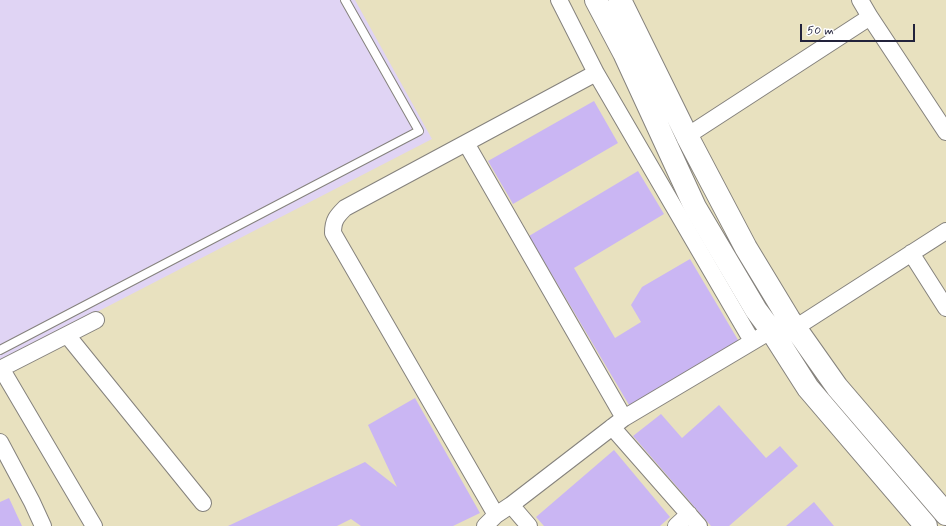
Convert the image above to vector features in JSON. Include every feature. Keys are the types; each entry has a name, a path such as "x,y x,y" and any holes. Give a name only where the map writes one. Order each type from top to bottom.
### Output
{"highway":[{"path":"596,0 624,53 695,207 756,310 771,330 808,388 926,526"},
{"path":"620,0 687,136 746,248 795,328 837,387 946,514"}],"street":[{"path":"559,0 596,73 752,341"},
{"path":"860,0 946,132"},
{"path":"687,136 870,17"},
{"path":"596,73 345,208 338,215 333,224 333,233 491,521 618,422 771,330"},
{"path":"466,143 618,422 694,520 676,526"},
{"path":"795,328 946,230"},
{"path":"911,253 946,308"},
{"path":"94,526 1,368 96,320"},
{"path":"67,335 203,503"},
{"path":"0,442 43,526"},
{"path":"511,505 529,526"}],"lane":[{"path":"0,350 419,131 345,0"}],"shaded area":[{"path":"0,0 355,0 432,139 0,362"}],"building":[{"path":"594,101 618,143 513,204 488,161"},
{"path":"638,171 664,214 574,268 615,338 641,322 631,305 642,287 690,259 741,345 632,410 529,236"},
{"path":"415,398 480,513 453,526 361,526 351,519 337,526 228,526 365,462 397,487 368,425"},
{"path":"719,405 766,458 780,446 798,466 729,526 711,526 633,436 661,414 682,438"},
{"path":"614,450 670,517 660,526 544,526 536,517"},
{"path":"9,498 22,526 0,526 0,502"},
{"path":"814,502 834,526 786,526"}]}
